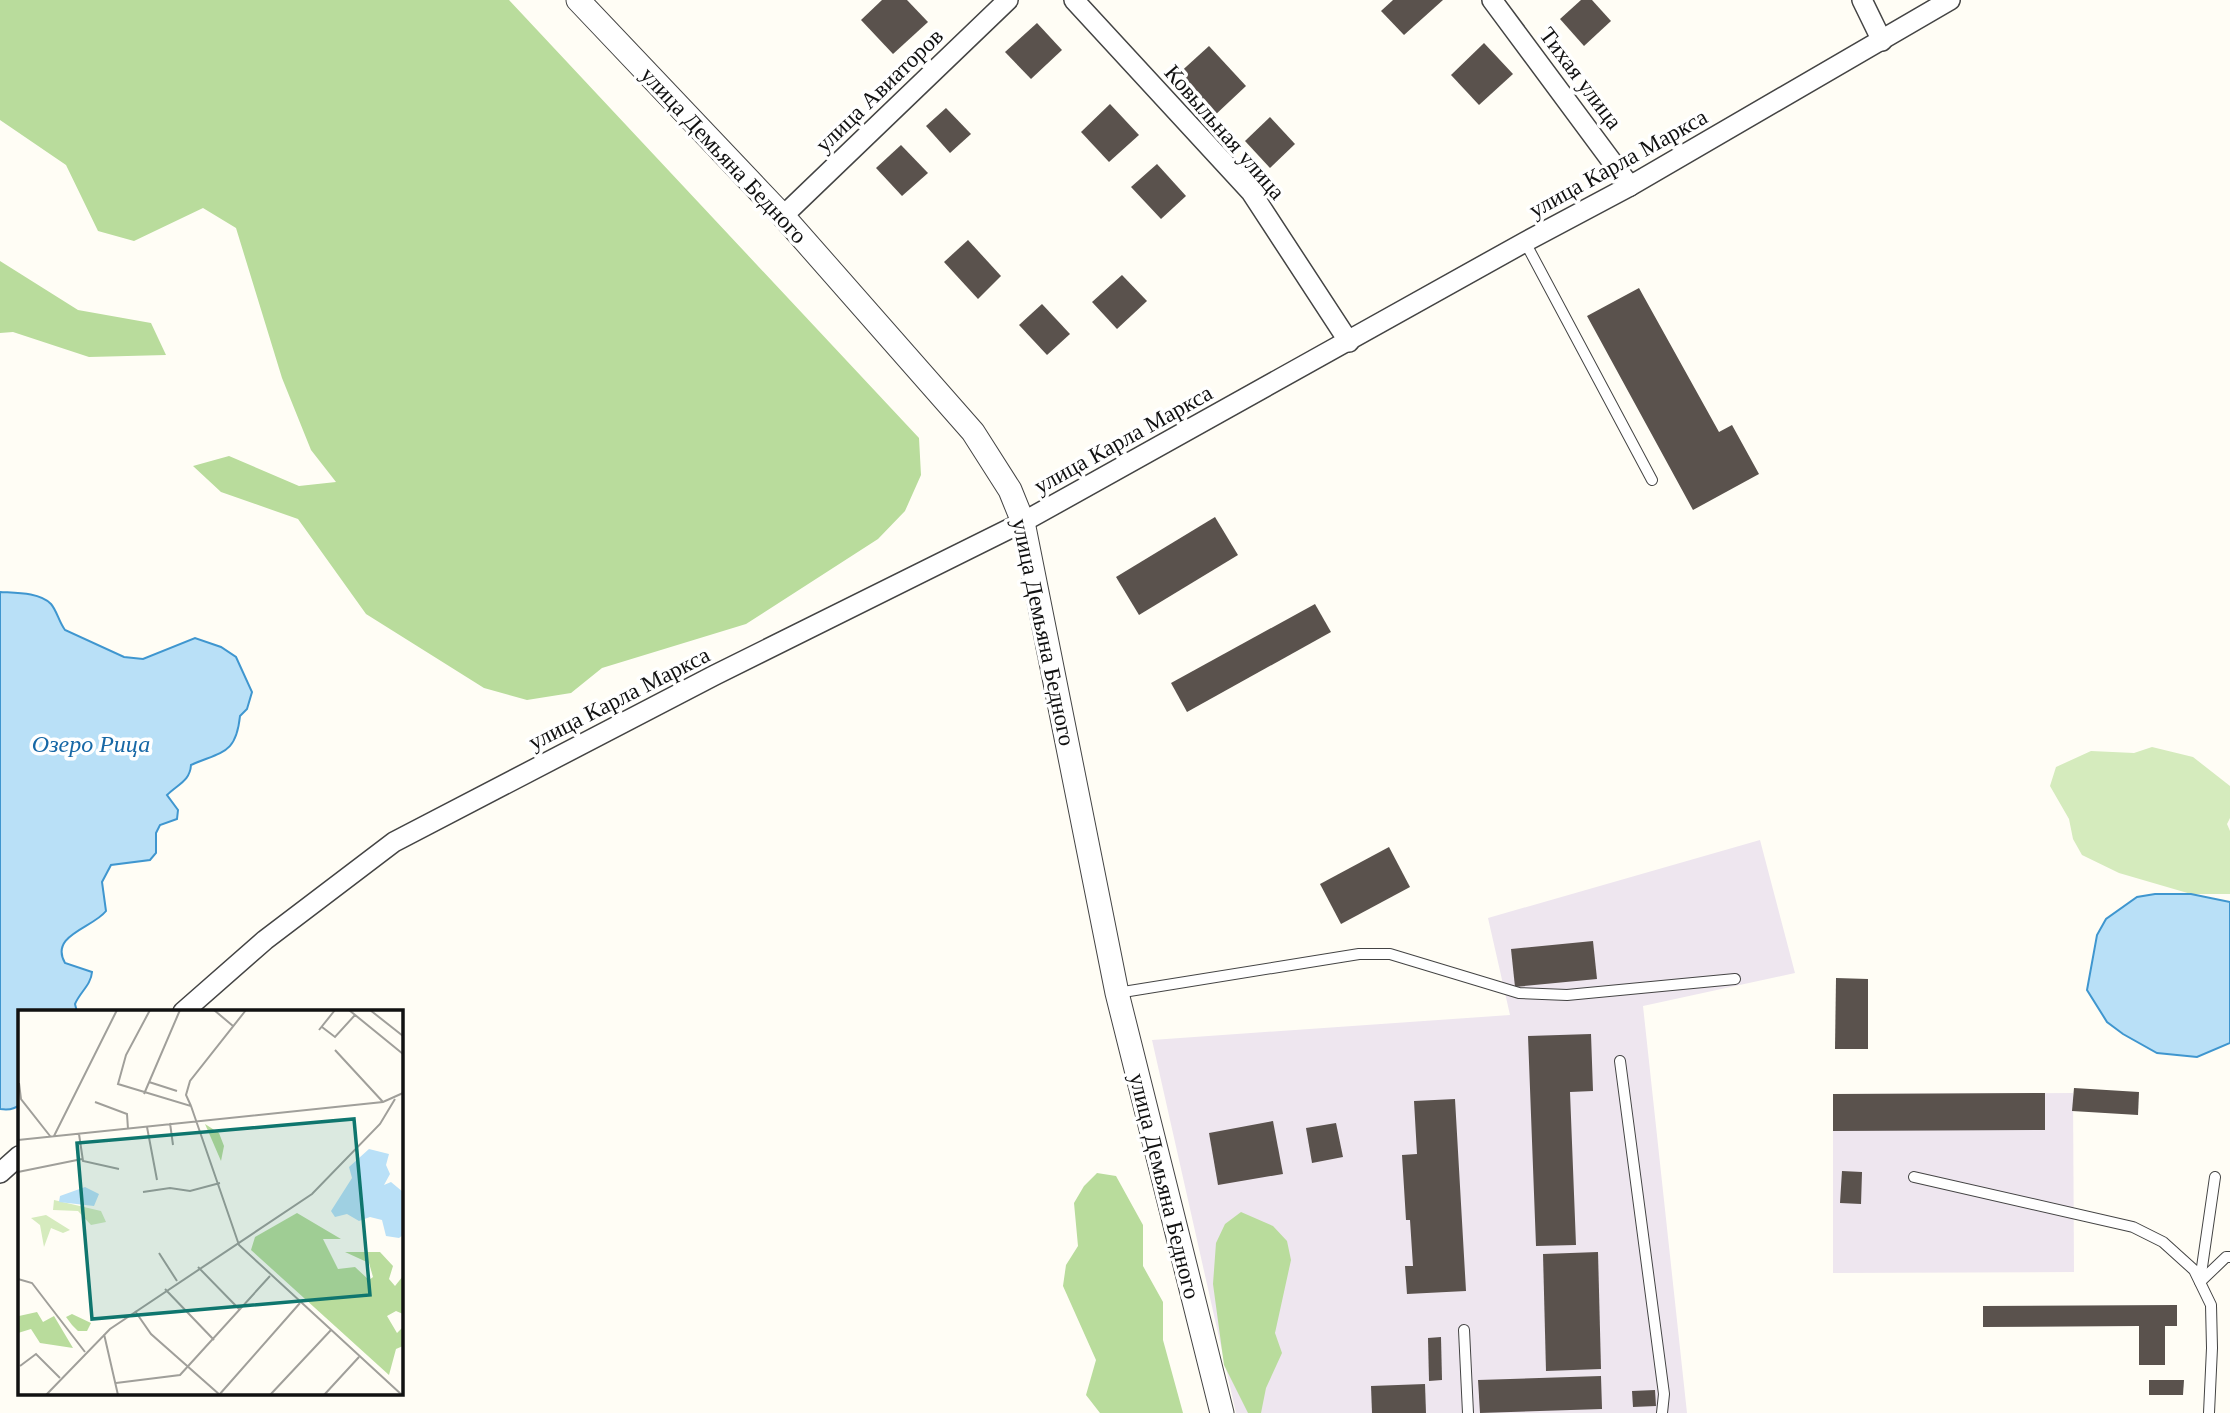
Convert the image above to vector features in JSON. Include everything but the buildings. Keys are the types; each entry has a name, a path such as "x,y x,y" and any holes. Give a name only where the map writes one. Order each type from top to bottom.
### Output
{"street":[{"name":"улица Демьяна Бедного","path":"578,0 783,216 973,432 1010,490 1023,522 1117,993 1222,1413"},
{"name":"улица Авиаторов","path":"783,216 1008,0"},
{"name":"Ковыльная улица","path":"1074,0 1251,192 1349,341"},
{"name":"Тихая улица","path":"1492,0 1630,186"},
{"path":"1861,0 1882,41"},
{"name":"улица Карла Маркса","path":"185,1010 265,940 394,842 715,675 1023,522 1630,186 1950,0"},
{"path":"0,1173 18,1157"}],"lane":[{"path":"1525,242 1652,480"},
{"path":"1117,993 1359,954 1390,954 1519,993 1567,995 1735,979"},
{"path":"1620,1061 1664,1394 1662,1413"},
{"path":"1914,1177 2133,1227 2164,1242 2194,1270 2211,1305 2209,1413"},
{"path":"2200,1282 2215,1177"},
{"path":"2200,1282 2226,1257 2230,1257"},
{"path":"1464,1330 1468,1413"}],"shaded area":[{"path":"1760,840 1795,973 1643,1006 1687,1413 1236,1413 1152,1040 1510,1015 1488,918"},
{"path":"2073,1093 2074,1272 1833,1273 1833,1094"}],"green space":[{"path":"0,0 509,0 919,438 921,475 905,511 878,539 746,624 602,668 571,693 527,700 484,688 366,614 298,519 221,492 193,466 229,456 299,486 336,482 311,450 282,378 236,228 203,208 134,241 98,231 66,165 0,120"},
{"path":"0,261 78,310 151,323 166,355 89,357 13,332 0,333"},
{"path":"2152,747 2193,757 2230,786 2230,818 2227,824 2230,831 2230,894 2191,894 2119,873 2082,855 2073,839 2069,819 2050,786 2056,767 2091,751 2134,753"},
{"path":"1097,1173 1116,1176 1143,1225 1143,1266 1163,1302 1163,1340 1183,1413 1100,1413 1086,1395 1096,1360 1063,1286 1066,1265 1078,1246 1074,1203 1084,1186"},
{"path":"1241,1212 1273,1226 1287,1241 1291,1260 1275,1333 1282,1353 1266,1388 1261,1413 1248,1413 1224,1365 1213,1284 1216,1243 1225,1224"}],"water":[{"name":"Озеро Рица","path":"0,592 27,594 46,600 53,607 65,630 124,657 143,659 195,638 221,647 236,657 252,692 247,709 240,716 231,745 220,753 191,765 186,779 167,795 178,810 177,819 160,825 156,833 156,853 150,860 111,865 102,882 106,911 63,945 65,963 92,972 90,981 75,1004 76,1010 18,1010 18,1106 0,1109"},
{"path":"2191,894 2230,902 2230,1043 2197,1057 2157,1053 2123,1034 2107,1022 2087,990 2097,935 2106,919 2137,897"}]}
